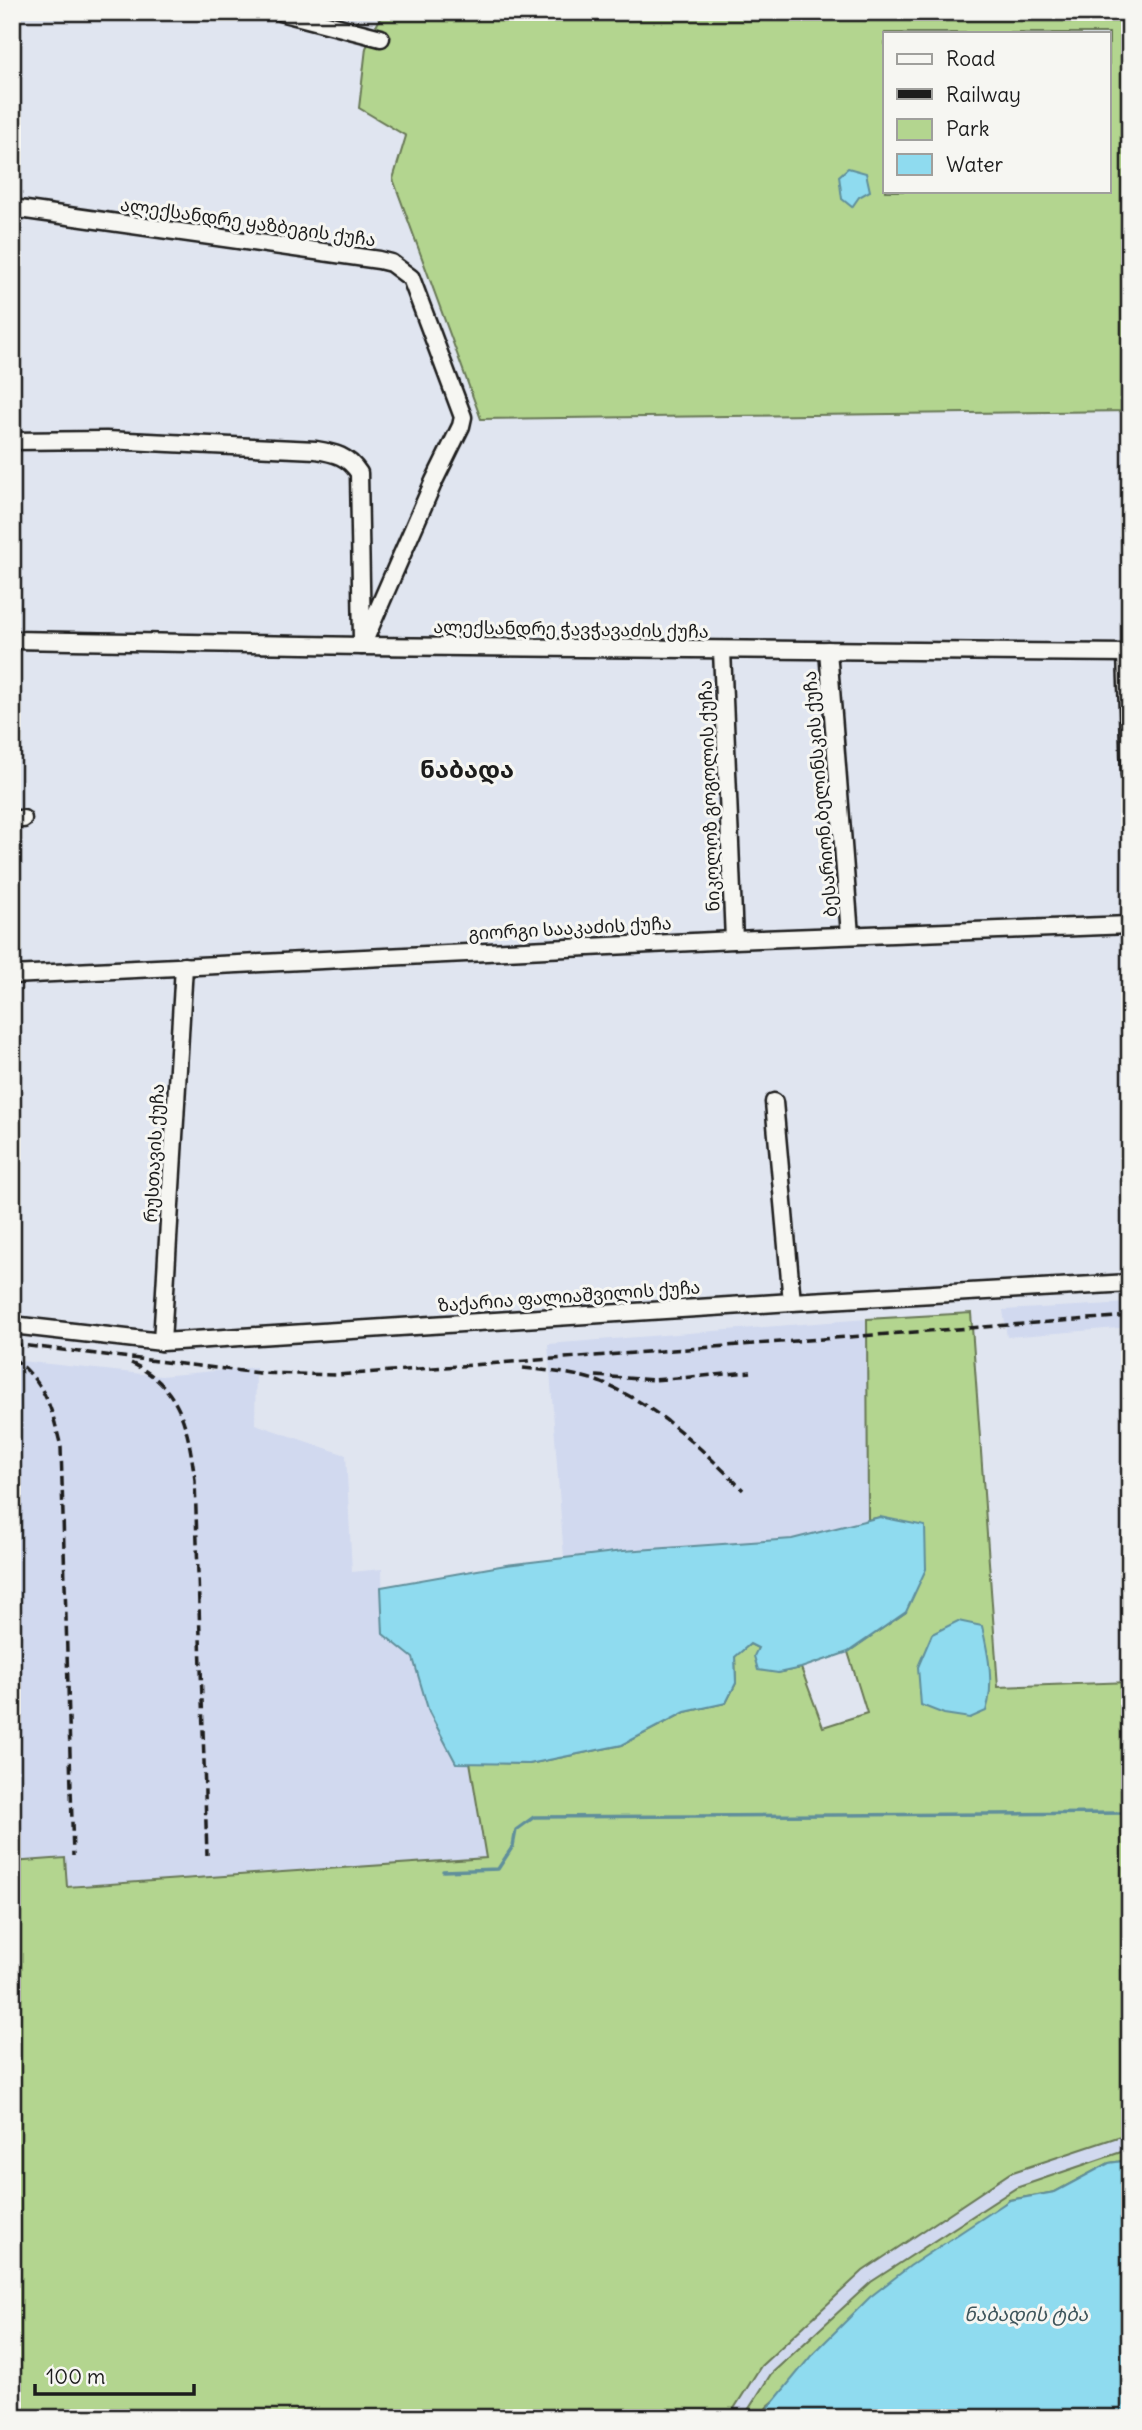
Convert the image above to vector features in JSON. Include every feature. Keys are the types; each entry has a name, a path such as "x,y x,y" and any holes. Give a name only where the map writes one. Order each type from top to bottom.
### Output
{"street":[{"path":"281,12 381,38"},
{"name":"ალექსანდრე ყაზბეგის ქუჩა","path":"12,208 379,260 402,269 411,278 463,417 362,646"},
{"path":"12,441 119,440 316,450 343,456 353,463 359,473 362,646"},
{"name":"ალექსანდრე ჭავჭავაძის ქუჩა","path":"12,640 1128,653"},
{"name":"ნიკოლოზ გოგოლის ქუჩა","path":"722,650 733,940"},
{"name":"ბესარიონ ბელინსკის ქუჩა","path":"828,650 850,935"},
{"path":"1128,653 1130,775"},
{"name":"გიორგი სააკაძის ქუჩა","path":"12,975 733,940 1130,925"},
{"name":"რუსთავის ქუჩა","path":"162,1342 184,965"},
{"path":"774,1102 792,1302"},
{"name":"ზაქარია ფალიაშვილის ქუჩა","path":"12,1325 162,1342 1130,1283"}],"shaded area":[{"path":"1130,1303 1130,1327 1007,1337 1003,1310"},
{"path":"867,1319 868,1520 792,1539 564,1558 548,1344"},
{"path":"12,1360 161,1376 256,1367 255,1424 346,1455 352,1572 382,1569 383,1634 413,1658 429,1712 456,1762 470,1762 486,1858 66,1887 64,1858 12,1862"},
{"path":"1130,2133 1130,2149 1016,2188 771,2374 743,2418 728,2418 761,2366 863,2271 1010,2173"}],"green space":[{"path":"383,12 1130,12 1130,411 481,419 393,179 406,136 359,108 366,48"},
{"path":"971,1313 998,1687 1130,1682 1130,2133 1010,2173 863,2271 761,2366 728,2418 12,2418 12,1862 65,1858 67,1887 486,1858 470,1762 529,1764 622,1745 685,1712 726,1703 736,1683 735,1656 750,1644 758,1648 778,1673 801,1668 823,1727 867,1713 848,1652 906,1612 880,1517 868,1520 867,1319"},
{"path":"1130,2149 1130,2160 1109,2163 1055,2192 1009,2200 767,2407 760,2418 743,2418 771,2374 871,2282 1016,2188"}],"water":[{"path":"848,168 866,173 870,191 859,197 852,207 842,199 839,176"},
{"path":"880,1517 925,1526 926,1569 906,1612 848,1652 778,1673 758,1670 754,1656 758,1648 750,1644 735,1657 736,1683 726,1703 685,1712 622,1745 529,1764 456,1763 429,1712 413,1658 383,1634 381,1587 506,1565 623,1551 792,1539"},
{"path":"958,1621 982,1626 990,1668 986,1711 970,1718 944,1714 921,1705 918,1667 932,1634"},
{"name":"ნაბადის ტბა","path":"1130,2160 1130,2418 760,2418 811,2356 870,2297 910,2266 1010,2200 1055,2192 1109,2163"}],"waterway":[{"path":"443,1871 498,1869 513,1846 516,1830 534,1817 1130,1813"}],"railway":[{"path":"12,1344 259,1373 338,1375 1130,1316"},
{"path":"12,1357 33,1377 46,1397 61,1447 73,1856"},
{"path":"131,1363 162,1384 180,1411 195,1480 207,1855"},
{"path":"523,1368 583,1377 622,1392 678,1429 743,1490"},
{"path":"596,1376 654,1380 751,1372"}],"district":[{"name":"ნაბადა","path":"467,769"}]}
